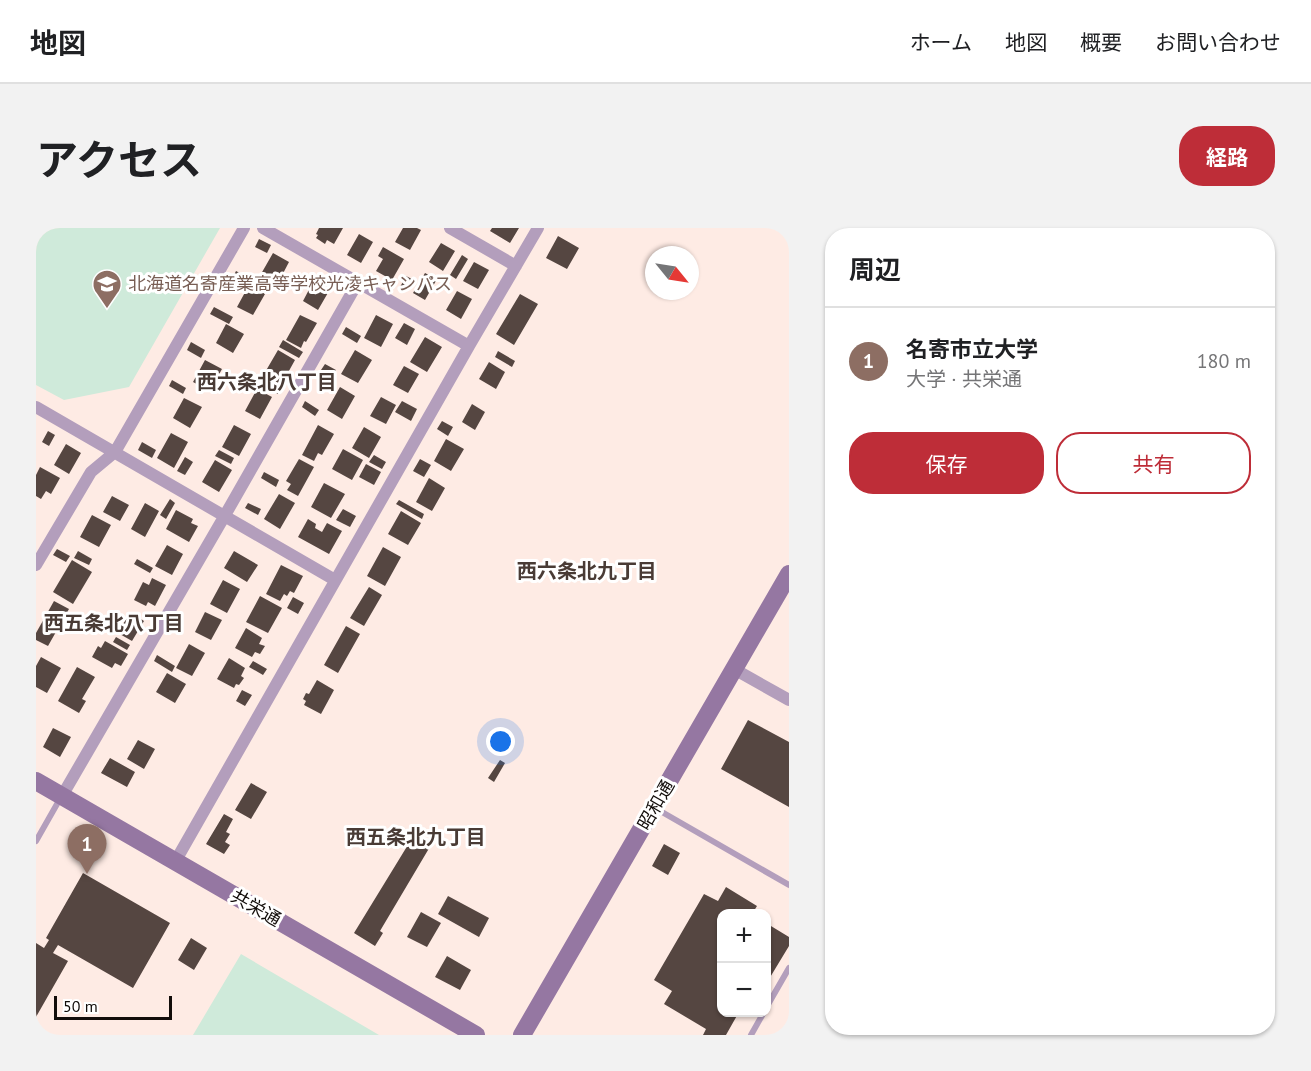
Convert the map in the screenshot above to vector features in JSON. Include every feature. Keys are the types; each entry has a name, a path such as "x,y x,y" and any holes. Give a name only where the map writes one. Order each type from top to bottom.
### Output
{"street":[{"path":"36,565 91,472 115,452 244,228"},
{"path":"263,228 469,346"},
{"path":"450,228 516,266"},
{"path":"175,862 538,228"},
{"path":"62,796 225,517 358,282"},
{"path":"36,407 335,580"},
{"name":"昭和通","path":"522,1035 789,574"},
{"path":"734,669 789,700"},
{"name":"共栄通","path":"36,781 476,1035"}],"lane":[{"path":"36,840 62,796"},
{"path":"654,808 789,885"},
{"path":"771,999 789,968"},
{"path":"751,1035 761,1017"}],"green space":[{"name":"北海道名寄産業高等学校光凌キャンパス","path":"36,228 220,228 129,387 64,400 36,385"},
{"path":"241,954 379,1035 193,1035"}],"building":[{"path":"319,228 343,228 334,244 327,240 325,244 316,238"},
{"path":"403,228 421,230 410,250 395,242"},
{"path":"492,228 519,228 510,243 490,231"},
{"path":"359,234 373,242 361,263 347,255"},
{"path":"558,236 579,248 567,269 546,258"},
{"path":"259,239 271,245 267,253 255,247"},
{"path":"441,243 455,251 443,271 429,262"},
{"path":"383,247 404,259 392,280 376,271 383,259 378,256"},
{"path":"273,253 289,262 278,283 261,274"},
{"path":"462,255 468,259 456,279 450,275"},
{"path":"474,262 489,270 478,289 463,281"},
{"path":"236,271 249,278 246,284 233,277"},
{"path":"425,273 437,279 425,300 413,293"},
{"path":"406,276 412,279 405,292 399,289"},
{"path":"313,282 329,291 318,310 303,301"},
{"path":"249,285 265,294 253,315 237,307"},
{"path":"457,291 472,299 461,319 446,310"},
{"path":"520,294 538,304 514,345 496,334"},
{"path":"214,307 233,317 229,324 210,314"},
{"path":"300,315 317,323 301,348 286,340"},
{"path":"376,315 393,324 381,347 364,338"},
{"path":"404,323 415,329 407,345 395,338"},
{"path":"226,324 244,334 233,353 216,343"},
{"path":"346,327 361,336 357,343 342,334"},
{"path":"425,337 442,347 427,372 410,362"},
{"path":"283,340 303,352 299,358 279,347"},
{"path":"191,342 205,350 201,358 187,350"},
{"path":"278,350 295,360 285,378 282,377 278,383 264,374"},
{"path":"355,350 372,360 358,383 341,374"},
{"path":"498,351 515,361 512,367 495,357"},
{"path":"205,360 222,369 210,391 193,382"},
{"path":"489,362 505,372 496,389 479,379"},
{"path":"325,364 336,370 332,377 321,370"},
{"path":"404,366 419,374 408,393 393,385"},
{"path":"264,377 282,388 278,394 260,384"},
{"path":"172,380 186,388 183,394 169,386"},
{"path":"340,387 355,396 342,419 327,410"},
{"path":"257,389 272,397 260,419 245,411"},
{"path":"381,397 396,405 386,424 370,416"},
{"path":"184,398 202,407 190,428 173,418"},
{"path":"305,401 319,410 315,416 302,407"},
{"path":"402,401 417,409 411,421 395,412"},
{"path":"472,404 485,412 475,430 462,422"},
{"path":"442,421 453,427 448,436 437,429"},
{"path":"234,425 251,434 239,456 222,447"},
{"path":"318,425 334,434 322,455 318,453 314,461 302,455"},
{"path":"364,427 381,437 369,458 352,448"},
{"path":"48,431 55,435 49,446 42,442"},
{"path":"171,433 188,442 174,468 157,458"},
{"path":"446,439 464,449 451,471 434,461"},
{"path":"142,442 156,450 152,458 138,450"},
{"path":"66,444 81,453 69,474 54,465"},
{"path":"343,449 363,460 352,480 332,469"},
{"path":"219,450 234,458 231,464 215,456"},
{"path":"374,455 386,462 382,469 369,462"},
{"path":"185,457 193,462 185,475 177,471"},
{"path":"299,459 314,467 298,496 287,490 291,484 286,481"},
{"path":"420,459 431,465 424,477 413,471"},
{"path":"215,460 232,470 219,492 202,482"},
{"path":"366,464 381,472 374,485 359,477"},
{"path":"40,467 60,478 51,494 46,491 41,499 36,496 36,475"},
{"path":"264,472 279,480 276,487 261,478"},
{"path":"429,478 445,488 432,511 416,502"},
{"path":"324,483 345,494 331,518 311,507"},
{"path":"279,494 295,503 280,529 264,519"},
{"path":"112,496 129,505 120,521 103,512"},
{"path":"170,499 175,503 166,519 160,515"},
{"path":"399,500 424,514 422,519 396,504"},
{"path":"145,503 159,511 145,537 131,529"},
{"path":"248,503 261,509 258,515 245,508"},
{"path":"343,509 356,516 350,527 336,520"},
{"path":"176,510 193,519 191,523 198,526 189,542 166,529"},
{"path":"401,511 421,523 408,545 388,534"},
{"path":"92,515 111,525 99,547 80,537"},
{"path":"308,519 316,524 315,528 322,532 327,523 342,531 329,554 298,537"},
{"path":"167,545 183,554 172,575 155,566"},
{"path":"383,547 401,557 385,586 367,576"},
{"path":"57,549 70,556 66,562 53,555"},
{"path":"78,551 92,559 89,565 74,558"},
{"path":"234,551 258,565 247,582 224,568"},
{"path":"137,559 153,568 150,573 134,564"},
{"path":"72,560 92,572 73,604 53,592"},
{"path":"281,565 303,576 294,593 290,591 287,596 284,594 280,601 266,594"},
{"path":"152,578 166,585 155,606 148,602 146,606 134,600 143,582 149,585"},
{"path":"223,580 240,589 227,613 210,604"},
{"path":"369,587 382,595 364,626 350,618"},
{"path":"260,596 282,608 268,633 246,622"},
{"path":"293,597 304,603 298,614 287,608"},
{"path":"54,601 69,609 48,646 36,640 36,633"},
{"path":"130,612 144,621 132,641 118,633"},
{"path":"205,612 222,620 211,640 195,632"},
{"path":"346,626 360,634 338,673 324,665"},
{"path":"246,628 262,638 259,644 265,646 260,654 255,652 252,657 235,648"},
{"path":"116,637 130,645 127,650 113,642"},
{"path":"105,641 128,654 121,666 115,663 112,668 92,657 98,646 101,648"},
{"path":"189,644 205,653 192,676 176,668"},
{"path":"157,655 175,666 172,672 154,661"},
{"path":"41,657 61,668 47,693 36,687 36,666"},
{"path":"229,658 245,668 241,676 244,678 234,688 217,679"},
{"path":"253,661 267,669 263,675 249,667"},
{"path":"77,667 95,677 82,699 86,701 79,713 58,701"},
{"path":"167,673 186,684 175,703 156,692"},
{"path":"317,680 334,690 321,714 304,705 306,701 303,699 306,693 309,694"},
{"path":"242,690 252,695 245,706 236,701"},
{"path":"748,720 789,742 789,807 721,769"},
{"path":"53,728 71,737 60,757 43,747"},
{"path":"138,740 155,749 144,769 127,759"},
{"path":"110,758 135,772 127,787 101,773"},
{"path":"500,760 505,763 494,782 488,778"},
{"path":"251,783 267,792 251,819 235,810"},
{"path":"224,814 233,819 226,832 230,834 225,842 230,845 224,854 206,844"},
{"path":"414,835 431,845 380,931 383,933 375,946 354,933"},
{"path":"664,844 680,853 668,875 652,866"},
{"path":"83,873 170,923 133,988 58,945 53,953 68,961 36,1017 36,943 44,948 49,940 46,938"},
{"path":"726,887 757,906 755,909 717,909 717,1017 736,1017 726,1035 703,1035 706,1029 664,1004 672,991 654,980 704,894 718,901"},
{"path":"448,896 489,918 479,937 438,914"},
{"path":"421,912 441,923 427,947 407,937"},
{"path":"771,926 789,937 789,946 771,976"},
{"path":"191,938 207,948 194,970 178,960"},
{"path":"447,956 471,970 460,990 435,977"}],"place":[{"name":"北海道名寄産業高等学校光凌キャンパス","path":"107,310"},
{"name":"名寄市立大学","path":"87,874"}],"district":[{"name":"西六条北八丁目","path":"267,382"},
{"name":"西六条北九丁目","path":"587,571"},
{"name":"西五条北八丁目","path":"114,623"},
{"name":"西五条北九丁目","path":"416,837"}]}
